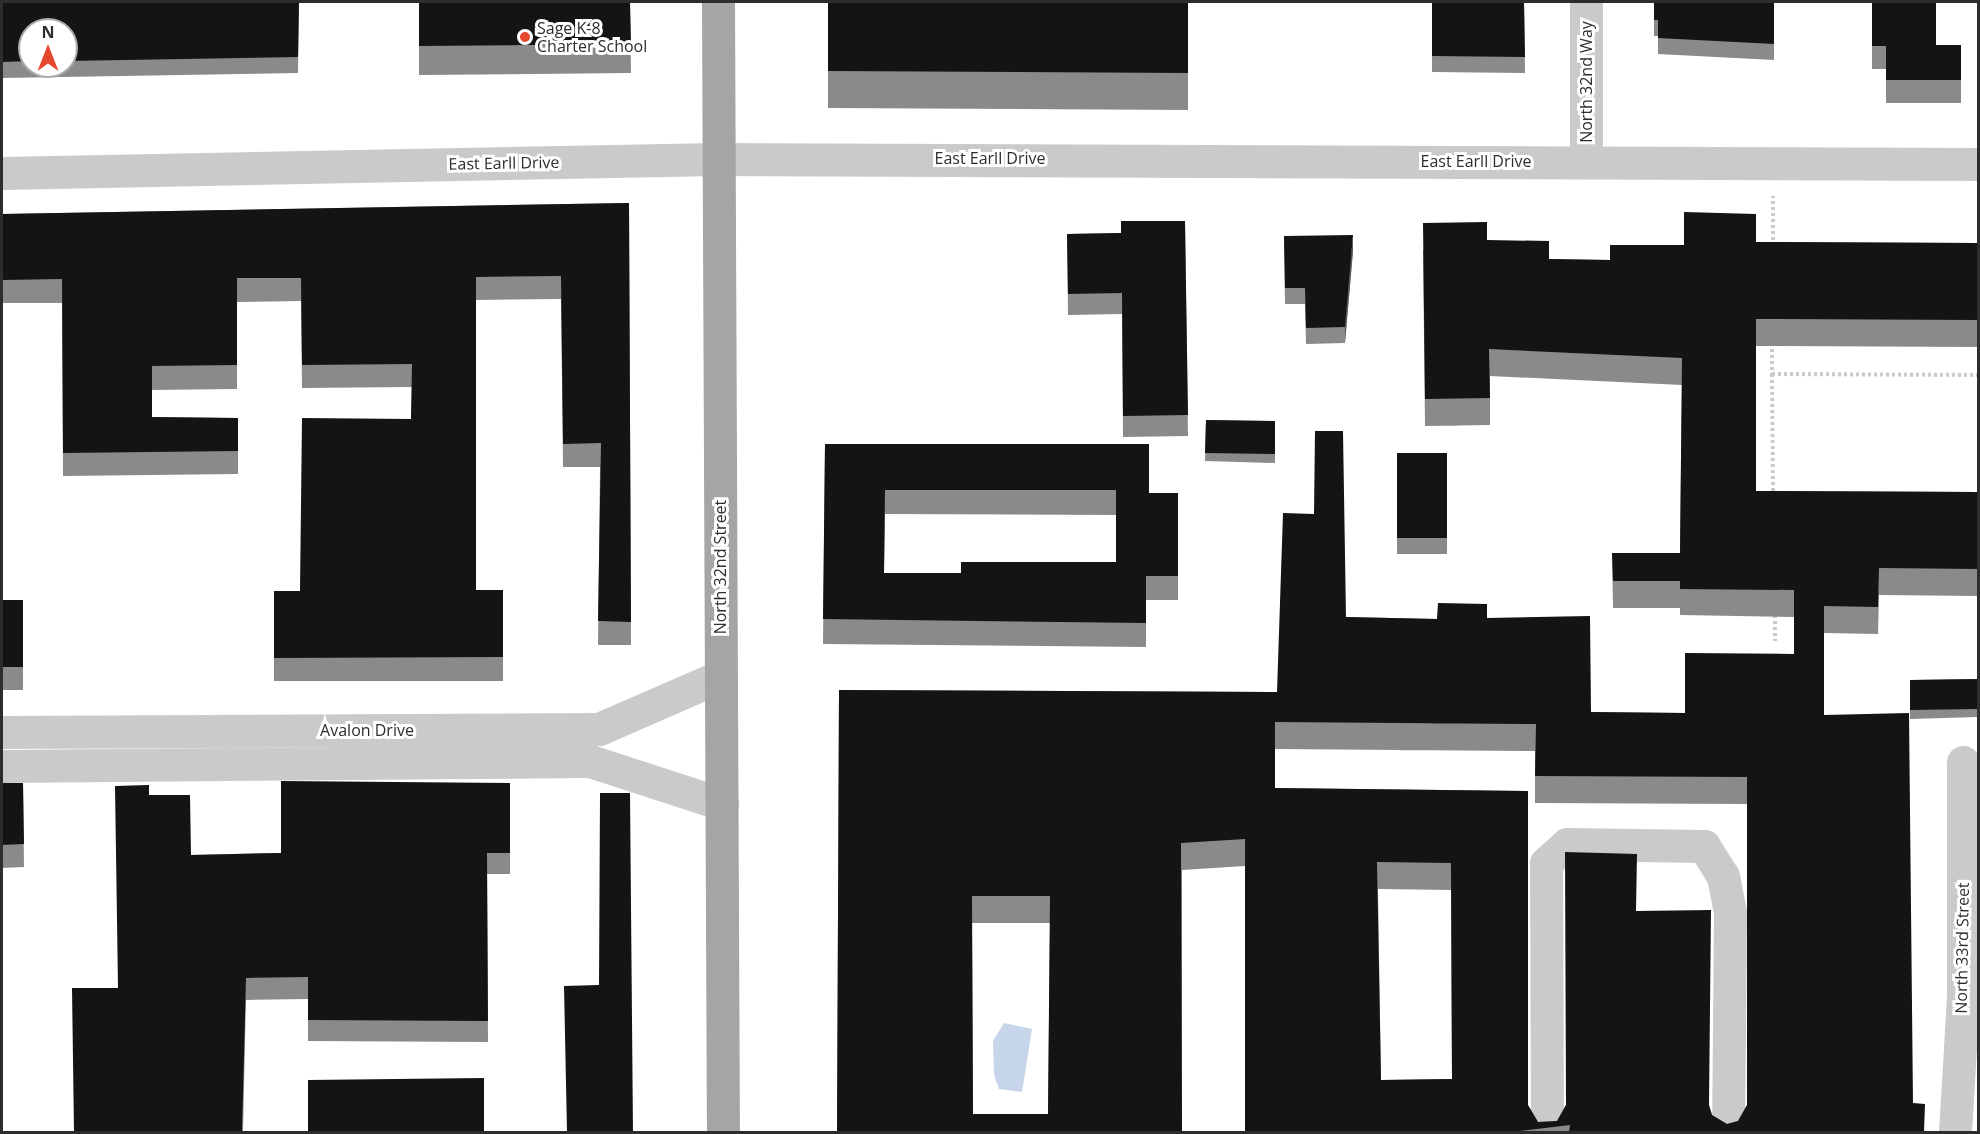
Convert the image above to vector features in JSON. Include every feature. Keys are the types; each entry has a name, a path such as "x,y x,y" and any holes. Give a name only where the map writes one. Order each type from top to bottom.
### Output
{"main road":[{"name":"North 32nd Street","path":"718,2 723,1132"}],"street":[{"name":"North 32nd Way","path":"1586,2 1586,162"},
{"name":"East Earll Drive","path":"2,173 718,159 1978,164"},
{"name":"Avalon Drive","path":"2,732 599,729 721,676"},
{"name":"Avalon Drive","path":"2,766 590,761 722,804"},
{"name":"North 33rd Street","path":"1955,1132 1963,997 1963,762"},
{"path":"1547,1132 1546,862 1567,844 1704,846 1723,876 1730,912 1728,1132"}],"path":[{"path":"1773,196 1773,255"},
{"path":"1772,338 1773,501"},
{"path":"1772,374 1978,375"},
{"path":"1774,606 1775,641"}],"water":[{"path":"1004,1023 1032,1029 1022,1092 999,1089 994,1075 993,1041"}],"building":[{"path":"2,2 299,2 298,57 78,61 78,18 18,18 18,61 2,62"},
{"path":"419,2 630,2 631,44 419,46"},
{"path":"828,2 1188,2 1188,73 828,71"},
{"path":"1432,2 1524,2 1525,57 1432,56"},
{"path":"1654,2 1774,2 1774,44 1658,38 1658,20 1654,20"},
{"path":"1872,2 1936,2 1936,45 1961,45 1961,80 1886,80 1886,46 1872,46"},
{"path":"629,203 631,622 598,621 601,443 563,444 561,276 476,277 476,590 503,590 503,657 274,658 274,591 300,591 302,418 411,419 412,364 302,365 301,278 237,278 237,365 152,366 152,417 238,418 238,451 63,453 62,279 2,280 2,214"},
{"path":"1684,212 1756,214 1756,242 1978,243 1978,320 1756,319 1756,491 1978,492 1978,569 1879,568 1878,607 1824,606 1824,715 1909,713 1913,1103 1925,1104 1924,1132 1569,1132 1570,1125 1511,1132 1245,1132 1245,839 1181,843 1182,1132 837,1132 839,690 1277,692 1283,513 1314,514 1315,431 1343,431 1346,617 1437,619 1438,603 1487,604 1487,618 1590,616 1591,712 1685,713 1685,653 1794,654 1794,590 1680,589 1680,581 1613,581 1612,553 1680,553 1682,358 1489,349 1490,398 1425,399 1423,223 1487,222 1487,240 1549,241 1549,259 1610,260 1610,245 1684,245","holes":["1275,722 1536,724 1535,776 1747,777 1747,1105 1738,1121 1727,1124 1712,1115 1709,1105 1711,910 1636,911 1637,854 1565,852 1566,1105 1557,1121 1538,1122 1528,1105 1528,791 1275,788","1377,862 1451,863 1452,1079 1381,1080","972,896 1050,896 1048,1114 973,1114"]},
{"path":"1121,221 1185,221 1188,415 1123,416 1122,293 1068,294 1067,234 1121,233"},
{"path":"1353,235 1345,327 1306,328 1305,288 1285,288 1284,236"},
{"path":"1206,420 1275,421 1275,454 1205,453"},
{"path":"825,444 1149,444 1149,493 1178,493 1178,576 1146,576 1146,623 823,619","holes":["885,490 1116,490 1116,562 961,562 961,573 884,573"]},
{"path":"1397,453 1447,453 1447,538 1397,538"},
{"path":"2,600 23,600 23,667 2,667"},
{"path":"1978,679 1978,709 1910,710 1910,680"},
{"path":"281,781 510,783 510,853 487,853 488,1021 308,1020 308,977 246,978 242,1132 74,1132 72,988 118,988 115,786 149,785 149,795 190,795 191,855 281,853"},
{"path":"2,783 23,783 24,844 2,845"},
{"path":"600,793 630,793 633,1132 567,1132 564,986 599,985"},
{"path":"484,1078 484,1132 308,1132 308,1080"}],"place":[{"name":"Sage K-8 Charter School","path":"525,37"}]}
